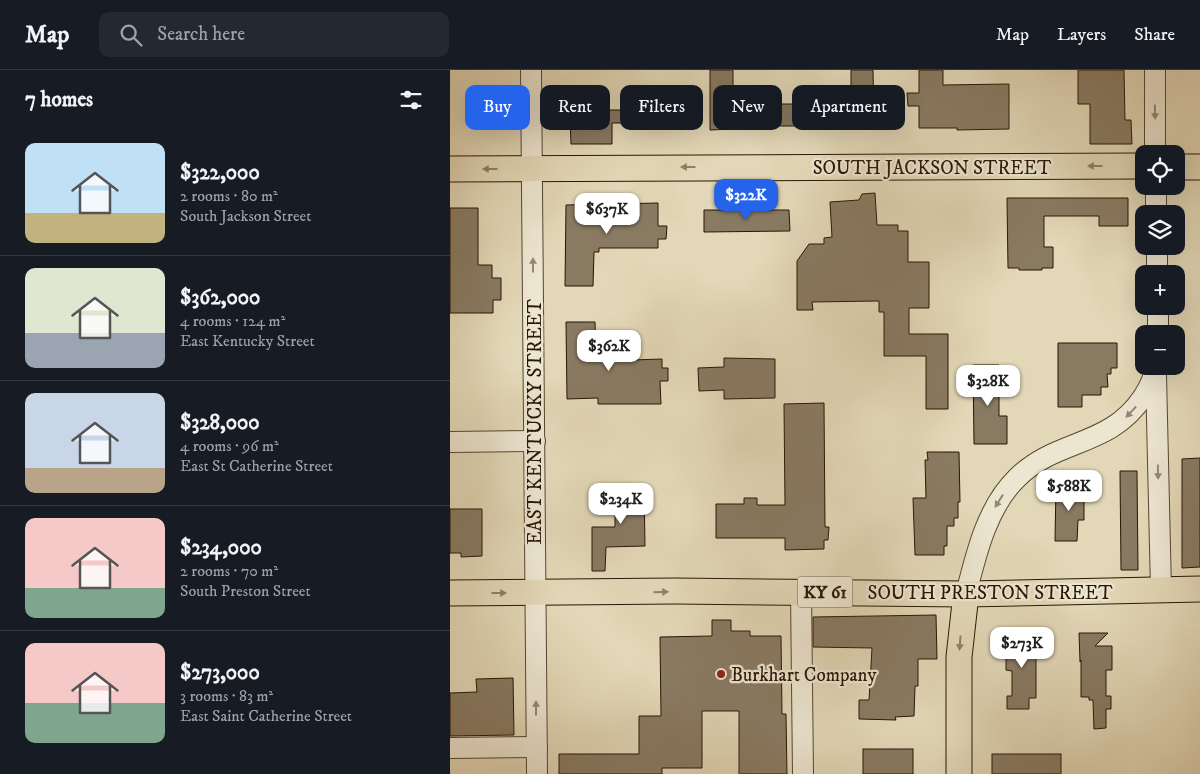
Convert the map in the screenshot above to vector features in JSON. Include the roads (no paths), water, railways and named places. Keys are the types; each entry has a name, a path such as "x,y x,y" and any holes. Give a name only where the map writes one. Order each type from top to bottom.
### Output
{"main road":[{"name":"SOUTH JACKSON STREET","path":"450,169 1135,166"},
{"path":"1185,167 1200,167"},
{"name":"SOUTH PRESTON STREET","path":"450,593 800,592 966,594 1089,593 1200,589"},
{"path":"958,774 959,657 966,594"}],"street":[{"name":"EAST KENTUCKY STREET","path":"531,70 537,774"},
{"path":"1155,70 1156,145"},
{"path":"966,594 973,566 990,518 999,500 1011,483 1044,457 1098,436 1118,425 1139,403 1153,375"},
{"path":"1156,375 1161,590"},
{"path":"450,442 535,441"},
{"path":"800,592 802,774"},
{"path":"450,748 537,747"}],"place":[{"name":"Burkhart Company","path":"721,674"}]}
